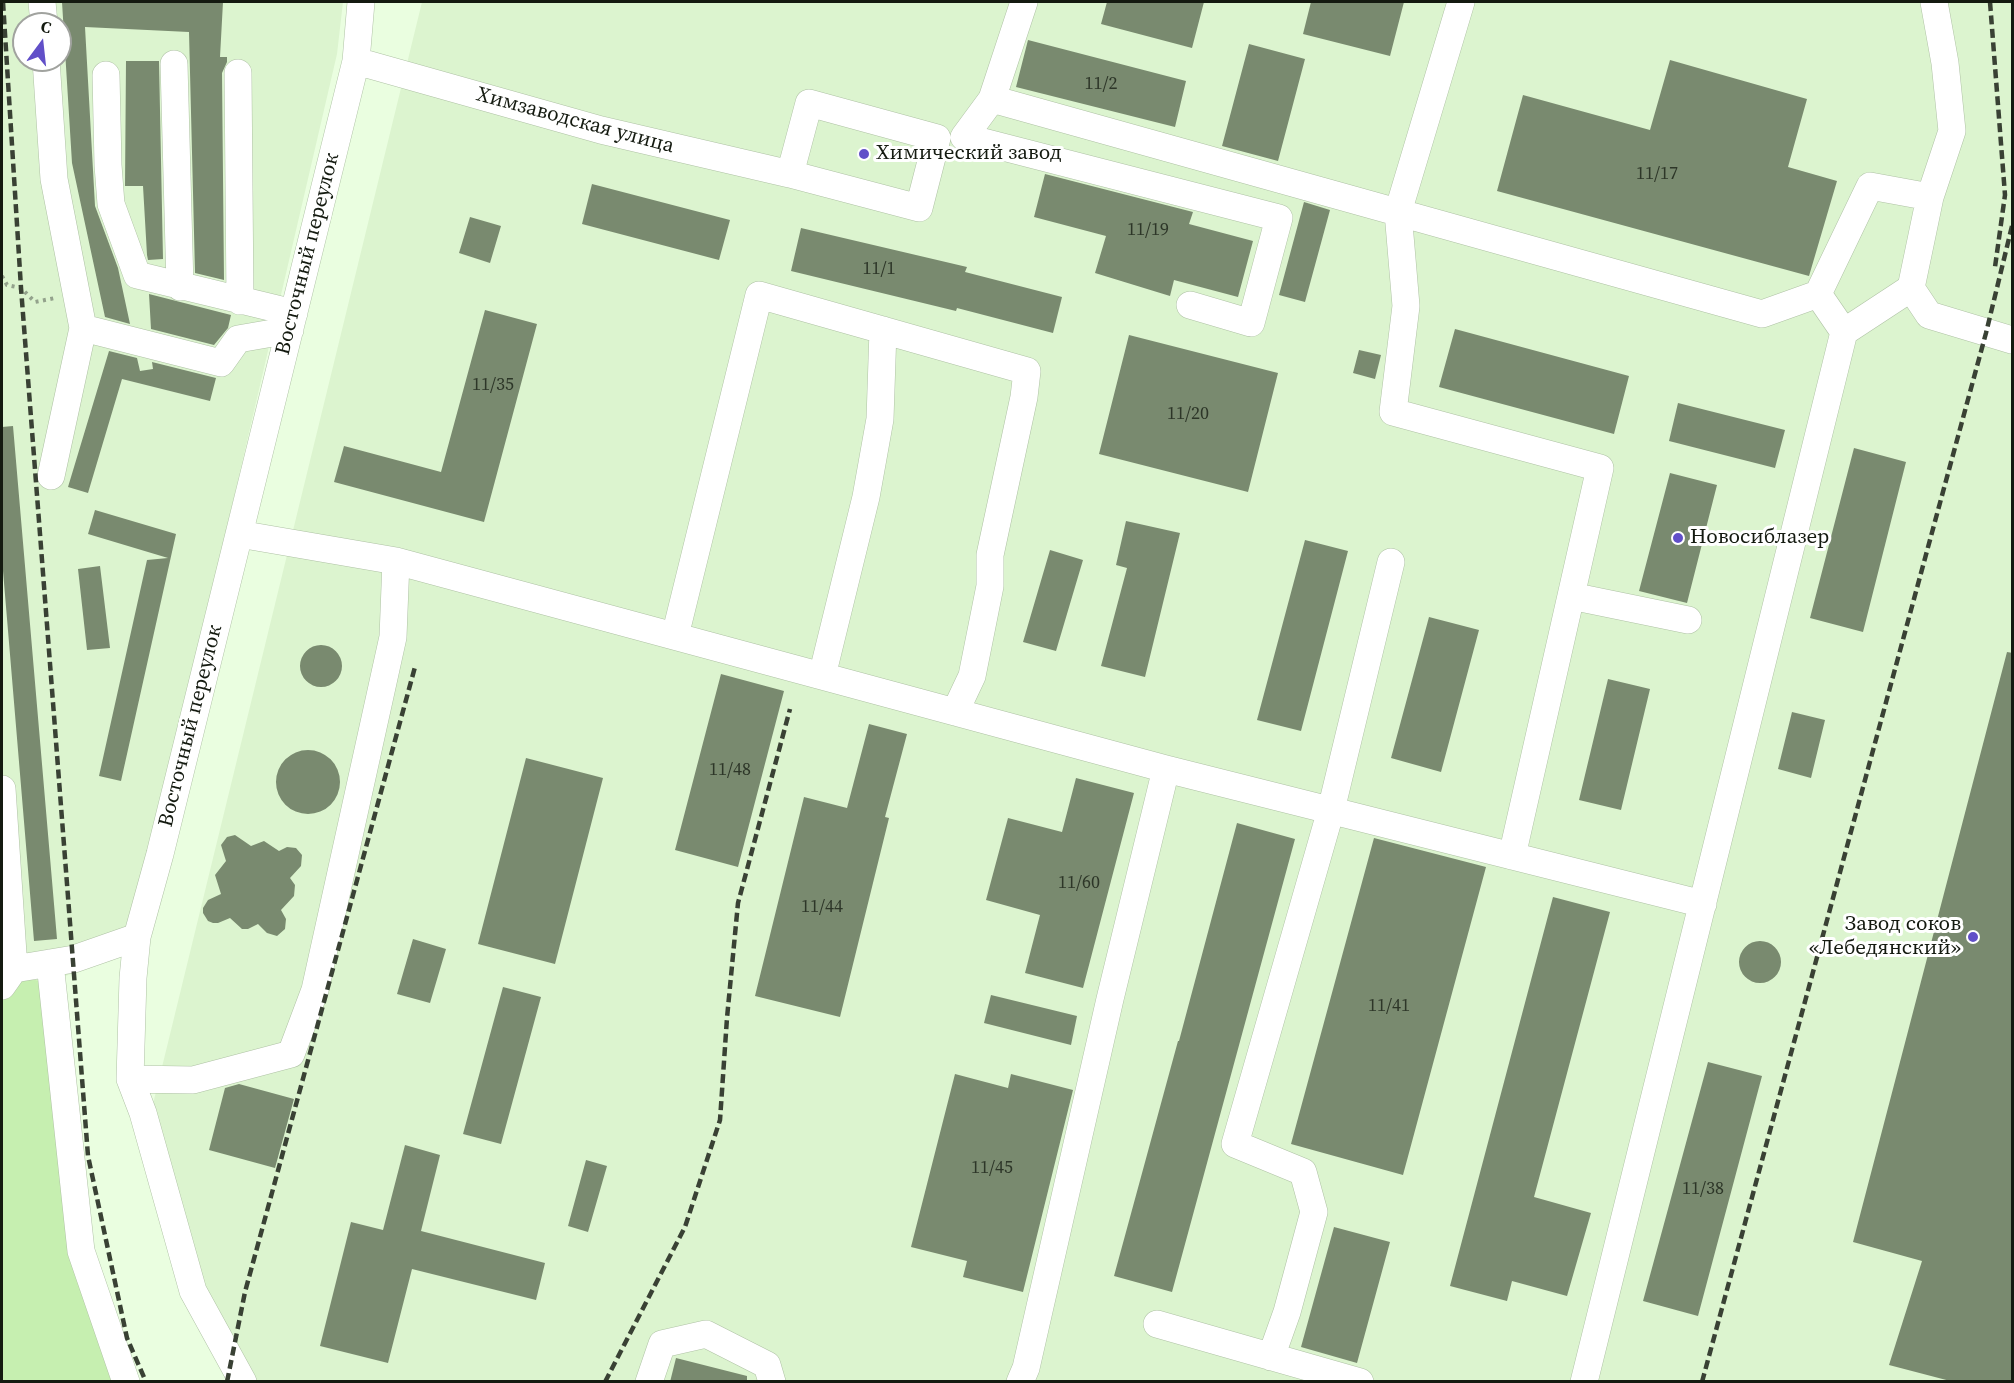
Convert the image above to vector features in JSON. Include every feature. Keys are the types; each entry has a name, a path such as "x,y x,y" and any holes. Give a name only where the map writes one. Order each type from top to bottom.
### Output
{"street":[{"path":"356,61 361,2"},
{"path":"964,137 992,99 1024,2"},
{"path":"1461,2 1398,212 1406,306 1393,412 1600,468 1512,856"},
{"path":"1584,1382 1844,332 1911,288 1930,197 1952,131 1945,63 1934,2"},
{"name":"Химзаводская улица","path":"356,61 601,130 790,174 919,208 937,138"},
{"name":"Восточный переулок","path":"243,1382 193,1291 143,1113 130,1079 133,978 137,937 160,854 356,61"},
{"path":"174,64 180,287"},
{"path":"47,72 54,179 83,328 51,476"},
{"path":"238,73 240,301"},
{"path":"106,75 111,204 137,275 240,301 292,322"},
{"path":"992,99 1762,314 1818,294 1870,186 1930,197"},
{"path":"790,174 809,104 937,138 964,137 1279,218 1251,323 1190,305"},
{"path":"1911,288 1929,315 2013,340"},
{"path":"1818,294 1844,332"},
{"path":"675,636 759,295 1027,371 1024,398 990,555 990,586 972,676 955,712"},
{"path":"83,328 221,363 238,339 292,322"},
{"path":"822,676 866,497 880,419 883,330"},
{"path":"239,534 396,561 1166,769 1703,904"},
{"path":"130,1079 194,1080 291,1053 315,990 393,637 396,561"},
{"path":"1272,1357 1287,1312 1314,1212 1303,1172 1235,1144 1331,810 1391,562"},
{"path":"1571,596 1688,620"},
{"path":"1020,1382 1026,1368 1110,999 1166,769"},
{"path":"2,789 8,977 50,963 74,959 137,937"},
{"path":"50,963 81,1251 126,1382"},
{"path":"1156,1324 1360,1382"},
{"path":"649,1382 662,1344 706,1334 767,1365 772,1382"}],"path":[{"path":"2,276 7,285 21,288 35,302"}],"shaded area":[{"path":"2,2 343,2 337,54 128,953 49,982 21,978 2,968"},
{"path":"422,2 2012,2 2012,1381 231,1381 152,1108"}],"green space":[{"path":"21,978 49,982 75,1255 121,1381 2,1382 2,1001"}],"building":[{"path":"62,2 223,2 220,57 227,57 222,73 224,280 195,273 189,32 85,27 95,206 118,268 130,324 105,317 72,163 66,72 72,72 72,12 63,12"},
{"path":"1107,2 1204,2 1192,48 1101,24"},
{"path":"1311,2 1404,2 1390,56 1303,34"},
{"path":"1028,40 1186,81 1175,127 1016,87"},
{"path":"1249,44 1305,59 1278,161 1222,146"},
{"path":"1670,60 1807,99 1788,167 1837,181 1809,276 1497,191 1523,95 1650,130"},
{"path":"126,61 159,61 163,259 148,260 143,186 125,186"},
{"path":"1045,174 1193,212 1189,224 1253,241 1238,297 1174,280 1170,296 1095,273 1106,236 1034,217"},
{"path":"592,184 730,220 719,260 582,224"},
{"path":"1304,202 1330,210 1305,302 1279,295"},
{"path":"470,217 501,226 490,263 459,253"},
{"path":"801,228 967,267 965,272 1062,297 1053,333 957,308 956,311 791,271"},
{"path":"149,294 231,315 228,328 214,345 151,329"},
{"path":"485,310 537,324 484,522 334,482 344,446 441,472"},
{"path":"1455,329 1629,376 1614,434 1439,387"},
{"path":"1129,335 1278,373 1248,492 1099,454"},
{"path":"1359,350 1381,355 1375,379 1353,373"},
{"path":"109,351 137,358 140,371 153,369 152,362 216,378 210,401 122,379 88,493 68,487"},
{"path":"1678,403 1785,430 1775,468 1669,441"},
{"path":"13,426 57,939 34,941 2,559 2,427"},
{"path":"1854,448 1906,462 1863,632 1810,618"},
{"name":"Новосиблазер","path":"1670,473 1717,485 1687,603 1639,591"},
{"path":"95,510 176,534 121,781 99,776 147,560 168,558 88,534"},
{"path":"1126,521 1180,533 1145,677 1101,666 1127,568 1116,565"},
{"path":"1305,540 1348,551 1301,731 1257,720"},
{"path":"1050,550 1083,560 1056,651 1023,642"},
{"path":"100,566 110,648 87,650 78,569"},
{"path":"1429,617 1479,630 1441,772 1391,758"},
{"path":"321,645 336,651 342,666 336,681 321,687 306,681 300,666 306,651"},
{"name":"Завод соков «Лебедянский»","path":"2007,652 2013,653 2013,1382 1954,1382 1889,1365 1922,1261 1853,1242"},
{"path":"721,674 784,691 738,867 675,850"},
{"path":"1608,679 1650,689 1621,810 1579,800"},
{"path":"1792,712 1825,720 1811,778 1778,769"},
{"path":"869,724 907,734 885,817 889,818 840,1017 755,996 804,797 847,808"},
{"path":"302,750 314,750 331,759 338,770 340,782 338,794 331,805 314,814 302,814 290,809 281,800 276,788 276,776 281,764 290,755"},
{"path":"526,758 603,778 555,964 478,944"},
{"path":"1076,778 1134,793 1083,988 1025,973 1040,915 986,900 1008,818 1062,832"},
{"path":"1237,823 1295,839 1172,1292 1114,1276"},
{"path":"235,835 251,846 264,841 279,851 287,847 296,848 302,855 301,866 290,878 295,885 294,896 281,910 286,919 285,929 277,936 267,933 258,924 242,929 230,918 213,923 208,921 203,913 208,900 221,894 215,875 226,861 221,845 227,837"},
{"path":"1374,838 1486,867 1403,1175 1291,1144"},
{"path":"1553,897 1610,912 1534,1197 1591,1213 1567,1296 1512,1281 1507,1301 1450,1286"},
{"path":"413,939 446,949 430,1003 397,994"},
{"path":"1760,941 1775,947 1781,962 1775,977 1760,983 1745,977 1739,962 1745,947"},
{"path":"503,987 541,997 501,1144 463,1134"},
{"path":"991,995 1077,1016 1071,1045 984,1023"},
{"path":"1708,1062 1762,1076 1698,1316 1643,1301"},
{"path":"955,1074 1008,1088 1011,1074 1073,1090 1023,1292 963,1277 967,1261 911,1247"},
{"path":"239,1084 294,1099 275,1168 209,1150 225,1088"},
{"path":"405,1145 440,1155 421,1231 545,1263 536,1300 412,1269 388,1363 320,1346 351,1222 383,1230"},
{"path":"586,1160 607,1166 588,1232 568,1226"},
{"path":"1334,1227 1390,1242 1357,1363 1301,1347"},
{"path":"676,1358 747,1376 747,1382 670,1382"}],"railway":[{"path":"3,2 21,288 88,1156 127,1338 146,1382"},
{"path":"1990,2 2005,195 1995,267"},
{"path":"1702,1382 1986,333 2012,226"},
{"path":"227,1382 245,1292 415,667"},
{"path":"605,1382 685,1227 720,1120 738,903 790,709"}],"place":[{"name":"Химический завод","path":"864,154"},
{"name":"Новосиблазер","path":"1678,538"},
{"name":"Завод соков «Лебедянский»","path":"1973,937"}]}
